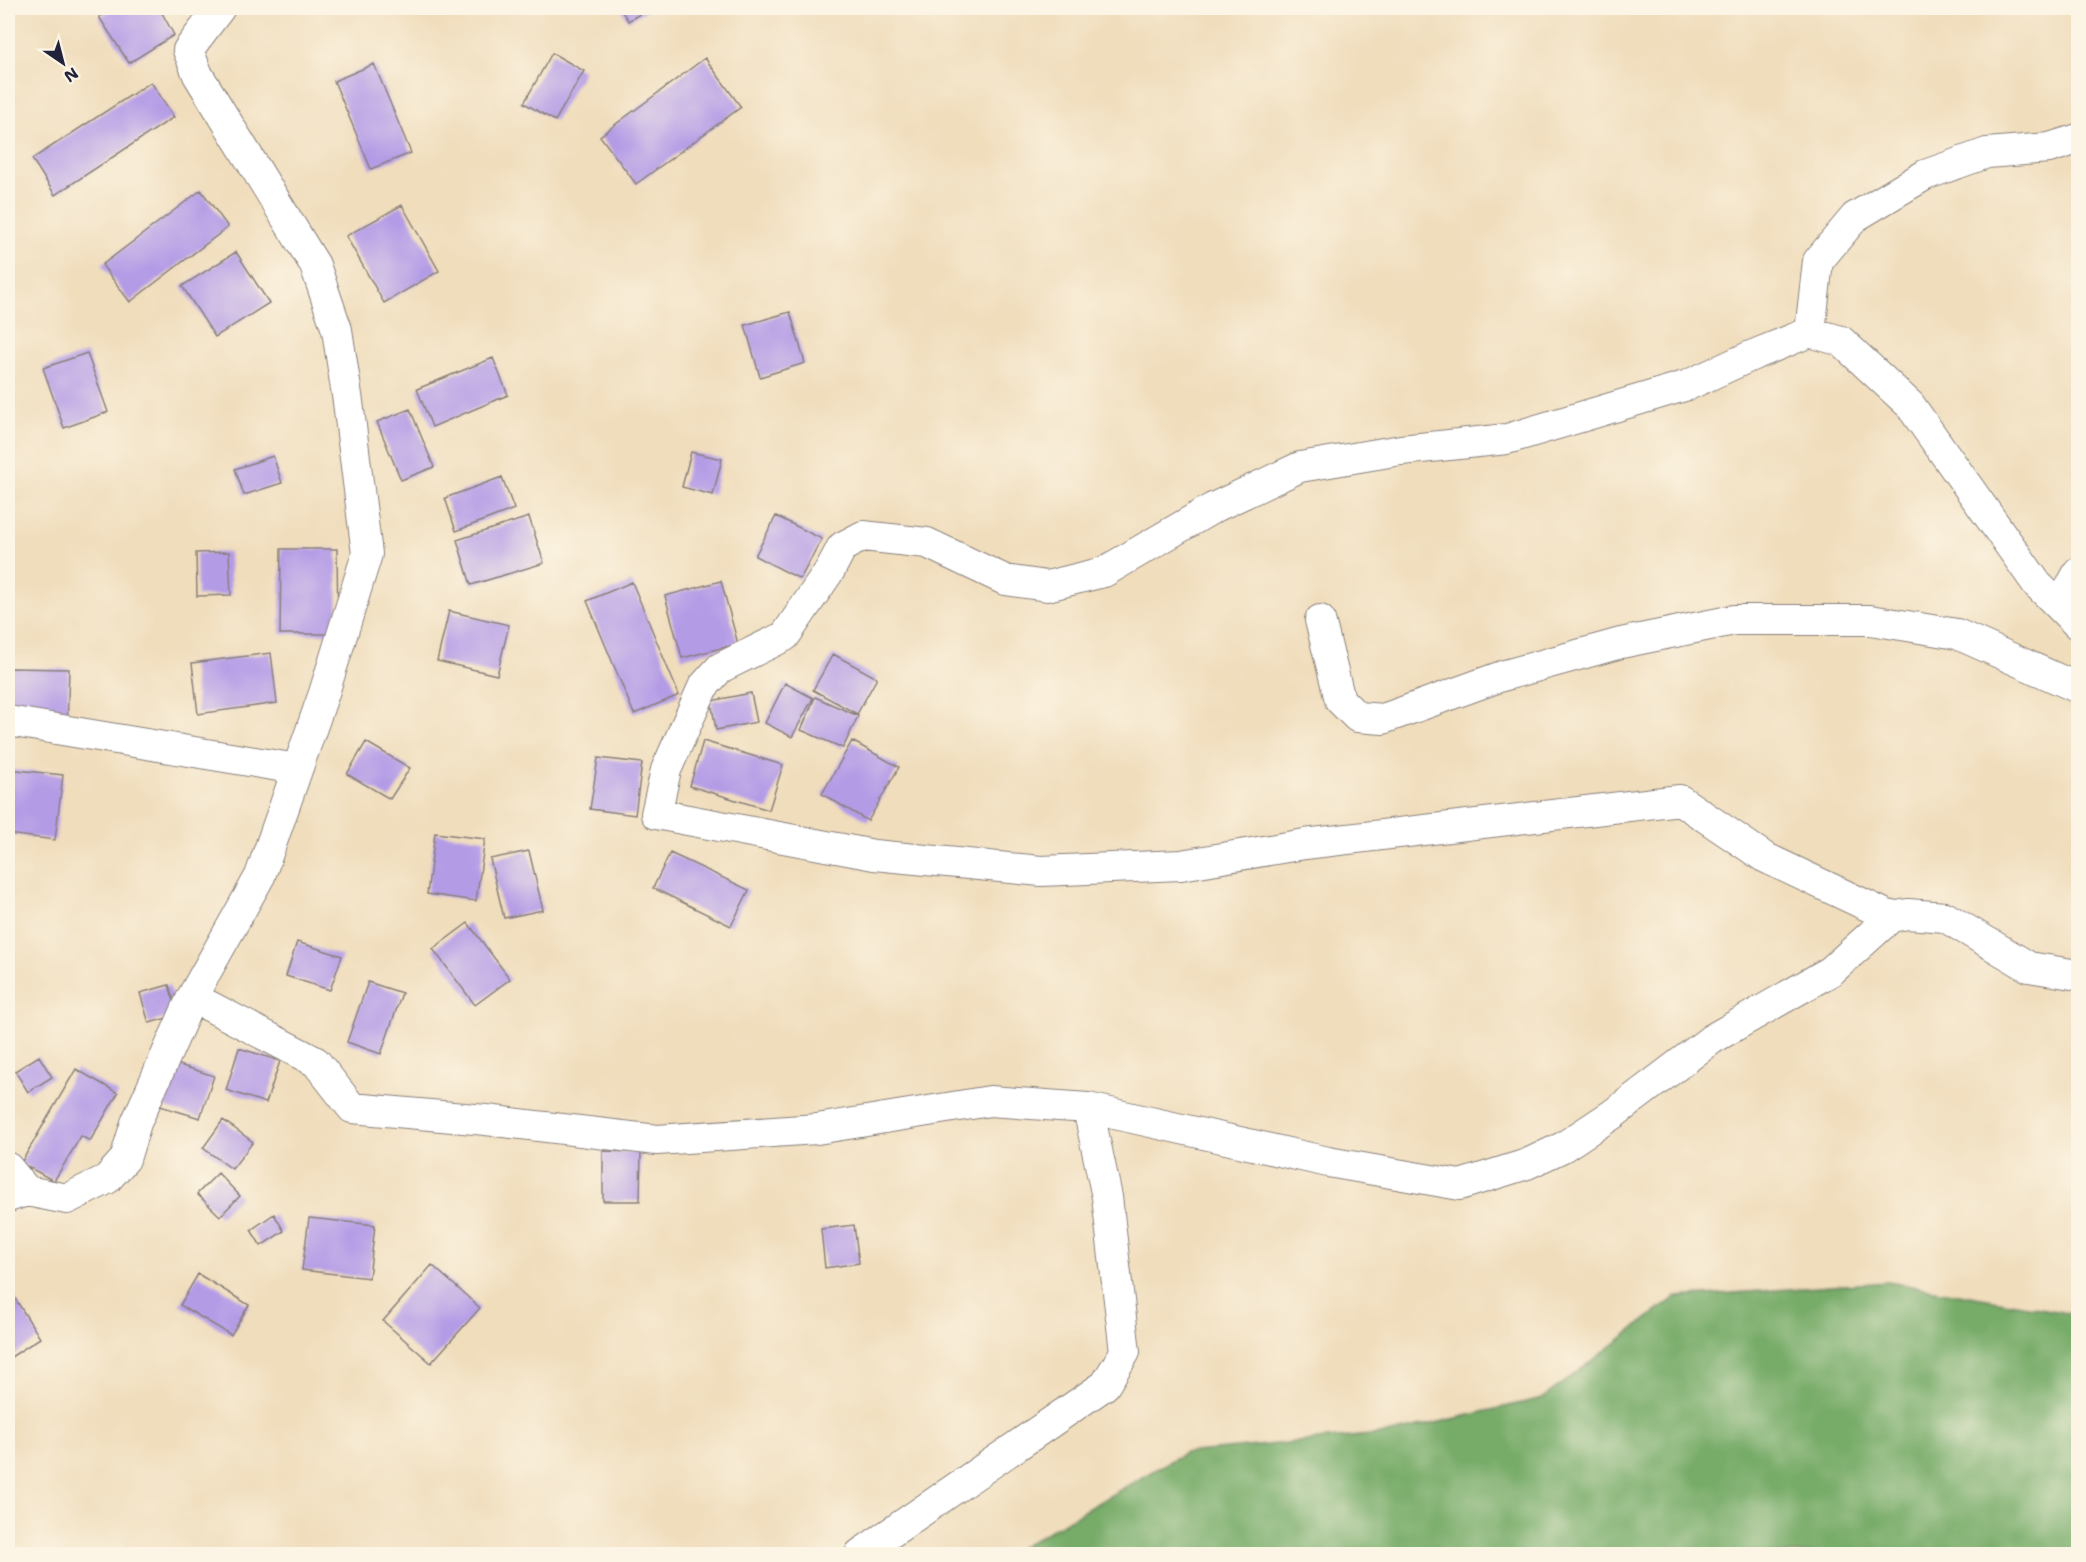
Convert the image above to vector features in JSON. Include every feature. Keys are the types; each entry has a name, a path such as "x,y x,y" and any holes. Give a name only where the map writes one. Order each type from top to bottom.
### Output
{"street":[{"path":"8,1168 17,1194 67,1199 106,1179 125,1159 136,1123 192,997 260,876 324,693 367,554 337,330 315,265 198,75 188,50 220,8"},
{"path":"1810,332 1818,261 1855,217 1925,176 1987,153 2049,148 2079,139"},
{"path":"2069,616 2037,584 1910,405 1841,341 1810,332 1688,385 1507,440 1401,450 1300,467 1213,508 1104,572 1047,586 1005,580 927,543 863,536 842,547 830,570 785,636 720,668 703,687 666,770 656,814 874,855 1041,871 1181,865 1305,844 1680,800 1764,857 1890,916 1908,914 1945,918 2029,967 2079,975"},
{"path":"2069,616 2079,573"},
{"path":"1320,620 1340,700 1357,717 1383,719 1502,676 1610,646 1734,620 1869,620 1957,634 2079,688"},
{"path":"8,721 297,769"},
{"path":"192,997 316,1062 352,1108 486,1120 657,1140 817,1129 990,1101 1088,1108 1328,1162 1460,1185 1527,1164 1563,1147 1613,1114 1712,1039 1831,971 1890,916"},
{"path":"860,1554 1105,1386 1125,1352 1107,1197 1088,1108"}],"green space":[{"path":"1888,1282 2068,1313 2078,1319 2078,1554 1009,1554 1184,1453 1392,1433 1543,1398 1676,1297"}],"building":[{"path":"114,8 171,8 162,13 174,35 129,63 99,17"},
{"path":"620,8 650,8 628,21"},
{"path":"552,53 584,71 555,121 524,103"},
{"path":"705,58 741,107 636,184 600,136"},
{"path":"374,64 411,153 371,169 334,81"},
{"path":"151,82 174,117 55,195 32,159"},
{"path":"201,190 228,227 130,302 102,265"},
{"path":"402,205 439,271 384,303 346,236"},
{"path":"236,252 269,303 215,337 182,286"},
{"path":"790,312 805,363 760,377 745,325"},
{"path":"87,353 108,412 64,428 43,368"},
{"path":"493,358 508,395 432,427 417,389"},
{"path":"410,409 434,467 401,480 377,422"},
{"path":"691,452 722,459 713,495 682,487"},
{"path":"273,456 282,483 244,495 235,469"},
{"path":"502,477 514,509 456,531 445,498"},
{"path":"776,516 822,539 800,579 755,556"},
{"path":"529,517 544,563 471,585 457,540"},
{"path":"281,549 337,549 338,634 280,634"},
{"path":"229,552 231,595 197,596 196,553"},
{"path":"721,581 738,644 682,658 665,596"},
{"path":"632,582 679,695 634,714 587,601"},
{"path":"449,611 509,625 497,675 437,661"},
{"path":"271,653 277,703 198,714 192,663"},
{"path":"833,654 877,678 857,714 813,690"},
{"path":"8,668 69,669 67,729 8,727"},
{"path":"785,683 813,698 792,737 765,723"},
{"path":"751,693 757,722 716,730 711,701"},
{"path":"815,697 858,716 843,748 801,730"},
{"path":"703,741 783,765 769,810 690,786"},
{"path":"852,741 899,767 868,821 822,794"},
{"path":"366,742 410,768 390,799 347,774"},
{"path":"598,758 642,763 635,815 590,809"},
{"path":"8,769 63,775 55,840 8,834"},
{"path":"435,833 485,839 476,901 427,894"},
{"path":"529,851 543,910 504,918 490,859"},
{"path":"670,853 749,890 731,926 653,888"},
{"path":"468,923 510,979 475,1005 433,949"},
{"path":"297,942 342,956 330,990 286,976"},
{"path":"368,982 402,993 381,1054 347,1042"},
{"path":"169,985 178,1015 149,1023 140,993"},
{"path":"239,1048 280,1061 266,1103 226,1090"},
{"path":"39,1056 52,1077 28,1092 15,1071"},
{"path":"173,1063 214,1076 200,1118 160,1106"},
{"path":"76,1069 118,1093 90,1141 81,1136 54,1181 21,1163"},
{"path":"223,1120 253,1142 232,1169 203,1148"},
{"path":"603,1151 641,1152 640,1201 603,1201"},
{"path":"218,1173 240,1196 220,1216 197,1194"},
{"path":"274,1214 284,1231 261,1246 251,1230"},
{"path":"309,1218 375,1225 369,1278 302,1270"},
{"path":"854,1225 859,1263 825,1268 821,1229"},
{"path":"432,1265 480,1308 431,1363 383,1321"},
{"path":"198,1274 249,1305 231,1335 180,1305"},
{"path":"8,1287 40,1338 8,1359"}]}
